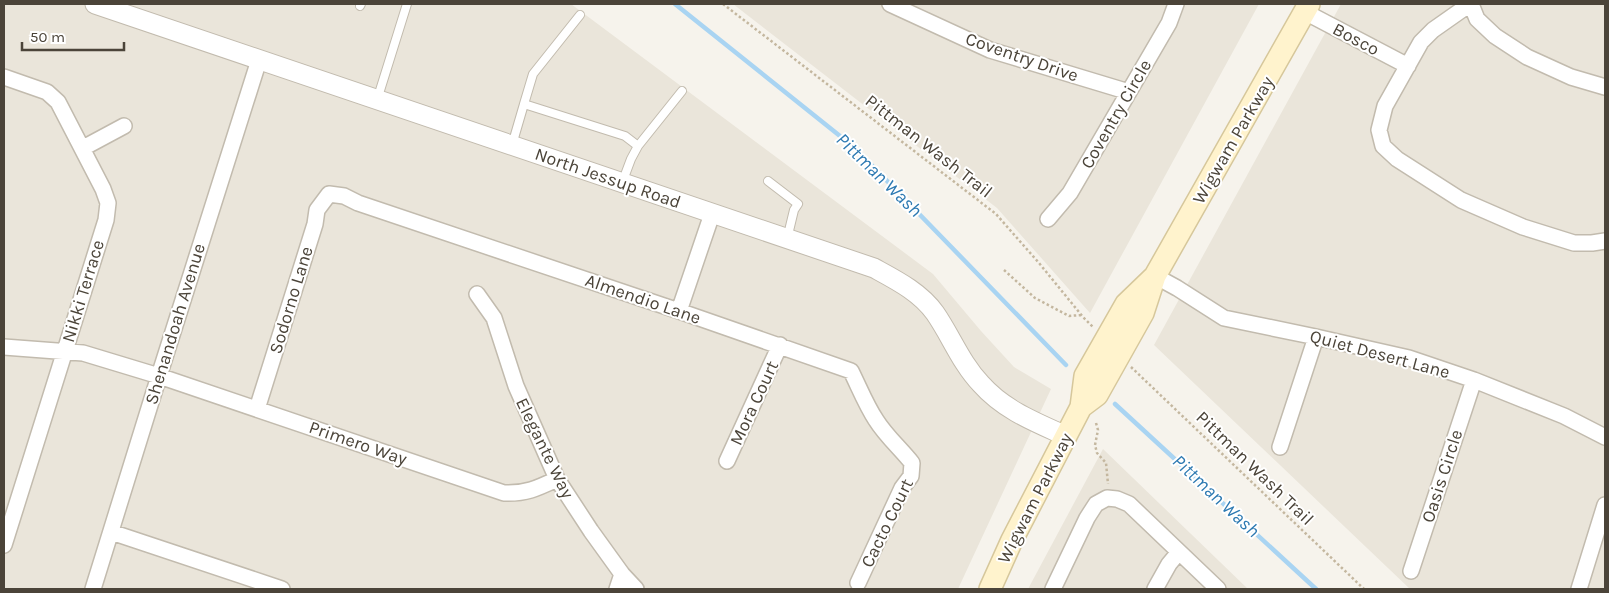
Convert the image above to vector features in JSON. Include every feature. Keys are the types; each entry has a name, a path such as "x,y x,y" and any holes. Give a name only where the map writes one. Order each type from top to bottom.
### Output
{"main road":[{"name":"Wigwam Parkway","path":"990,589 1012,540 1081,407 1086,376 1106,339 1126,304 1155,276 1307,8"}],"street":[{"name":"North Jessup Road","path":"95,4 874,268 899,281 935,313 964,363 999,402 1022,416 1066,436"},
{"name":"Coventry Drive","path":"890,4 990,50 1129,92"},
{"name":"Coventry Circle","path":"1048,219 1070,193 1169,23 1176,4"},
{"path":"1605,87 1571,77 1528,57 1495,36 1483,25 1477,19 1471,4 1433,30 1421,42 1385,106 1379,130 1383,146 1397,160 1461,200 1523,227 1574,243 1605,241"},
{"name":"Bosco","path":"1307,8 1408,66"},
{"name":"Shenandoah Avenue","path":"94,589 259,60"},
{"name":"Nikki Terrace","path":"4,77 47,92 58,102 83,148 108,203 106,220 4,545"},
{"path":"83,148 124,126"},
{"name":"Almendio Lane","path":"329,194 344,196 358,203 780,345 851,371 877,422 912,463"},
{"name":"Sodorno Lane","path":"257,409 315,224 317,210 329,194"},
{"path":"679,311 712,214"},
{"name":"Quiet Desert Lane","path":"1155,276 1224,318 1409,358 1474,380 1564,416 1605,437"},
{"name":"Elegante Way","path":"477,294 494,318 516,386 557,479 591,531 622,574 636,589"},
{"path":"1280,447 1316,337"},
{"name":"Mora Court","path":"727,461 780,345"},
{"name":"Primero Way","path":"4,347 83,353 159,376 504,493 518,494 534,490 557,479"},
{"name":"Oasis Circle","path":"1411,571 1474,380"},
{"name":"Cacto Court","path":"858,583 902,488 911,476 912,463"},
{"path":"1054,589 1087,518 1096,504 1108,498 1117,499 1129,504 1218,589"},
{"path":"1579,589 1605,505"},
{"path":"112,532 275,588"},
{"path":"1154,589 1169,564 1179,552"},
{"path":"617,589 622,574"}],"lane":[{"path":"377,100 407,4"},
{"path":"512,146 533,74 580,15"},
{"path":"622,183 638,146 682,91"},
{"path":"524,104 625,136 638,146"},
{"path":"768,181 798,204 794,210 787,239"}],"path":[{"name":"Pittman Wash Trail","path":"723,4 996,214 1081,315 1099,332"},
{"path":"1004,270 1035,298 1069,316 1081,315"},
{"name":"Pittman Wash Trail","path":"1128,365 1364,589"},
{"path":"1096,423 1098,430 1095,445 1097,453 1106,463 1108,498"}],"shaded area":[{"path":"4,4 571,4 933,274 1014,367 1051,389 958,589 4,589"},
{"path":"733,4 1259,4 1090,313 997,208"},
{"path":"1341,4 1605,4 1605,589 1410,589 1154,345"},
{"path":"1103,449 1248,589 1028,589"}],"waterway":[{"name":"Pittman Wash","path":"675,4 855,148 1066,365"},
{"name":"Pittman Wash","path":"1115,404 1316,589"}]}
